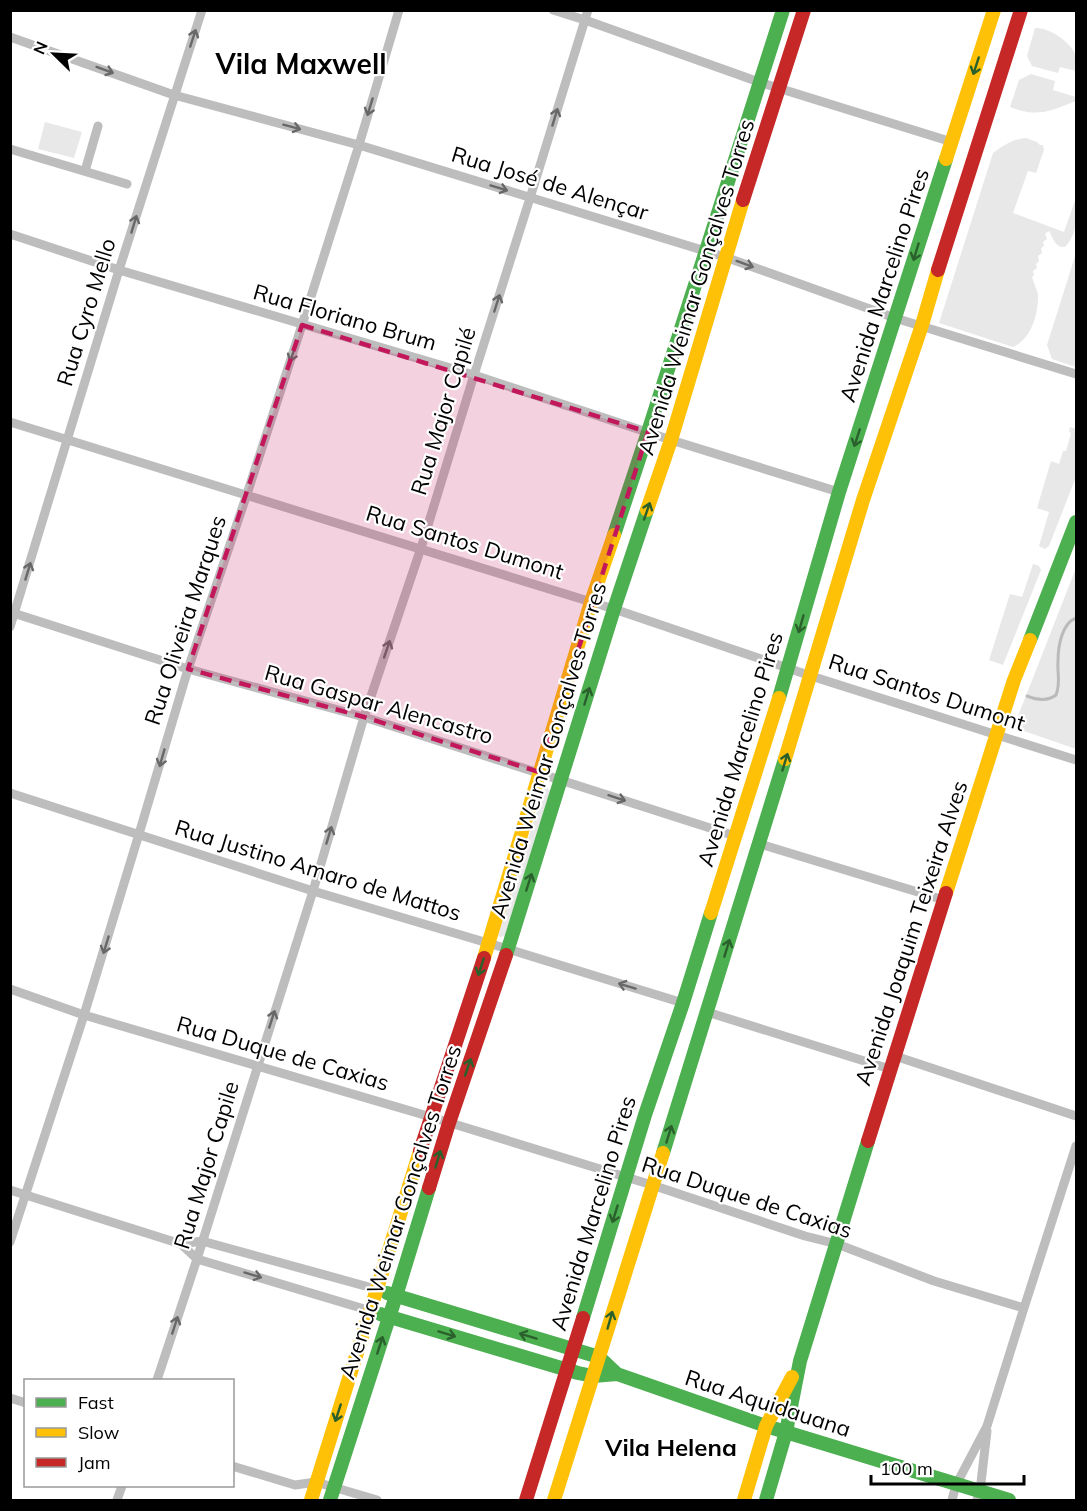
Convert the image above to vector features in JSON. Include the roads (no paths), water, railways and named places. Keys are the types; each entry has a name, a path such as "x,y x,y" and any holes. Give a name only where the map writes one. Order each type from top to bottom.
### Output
{"main road":[{"name":"Avenida Weimar Gonçalves Torres","path":"311,1500 376,1289 489,943 591,602 783,10"},
{"name":"Avenida Weimar Gonçalves Torres","path":"332,1494 449,1123 508,949 614,609 671,440 725,257 804,10"},
{"name":"Avenida Marcelino Pires","path":"526,1500 645,1114 788,668 839,492 994,10"},
{"name":"Avenida Marcelino Pires","path":"554,1500 760,844 863,500 922,326 1021,10"},
{"path":"952,142 976,151"},
{"name":"Avenida Joaquim Teixeira Alves","path":"766,1500 786,1432 800,1361 996,735 1014,680 1077,522"},
{"path":"735,836 760,844"},
{"path":"682,1003 707,1012"},
{"name":"Rua Aquidauana","path":"376,1289 599,1357 617,1374"},
{"name":"Rua Aquidauana","path":"371,1311 566,1370 593,1376 617,1374 766,1426 956,1485 978,1496 1009,1500"},
{"path":"477,1343 484,1323"},
{"name":"Avenida Joaquim Teixeira Alves","path":"744,1500 766,1426 800,1361"}],"street":[{"name":"Rua Cyro Mello","path":"10,627 119,270 202,10"},
{"name":"Rua Oliveira Marques","path":"10,1242 84,1015 188,669 302,325 399,10"},
{"path":"553,10 586,15 759,82 952,142"},
{"name":"Rua Major Capilé","path":"313,891 364,717 421,548 586,15"},
{"name":"Rua José de Alençar","path":"10,37 174,95 359,145 706,251 896,318 1077,374"},
{"path":"85,171 98,126"},
{"path":"10,149 127,184"},
{"name":"Rua Floriano Brum","path":"10,234 119,270 474,375 839,492"},
{"name":"Rua Santos Dumont","path":"10,422 614,609 811,676 1077,760"},
{"name":"Rua Gaspar Alencastro","path":"13,612 188,669 364,717 735,836"},
{"name":"Rua Justino Amaro de Mattos","path":"10,793 313,891 682,1003"},
{"path":"760,844 944,900"},
{"name":"Rua Major Capile","path":"157,1379 313,891"},
{"name":"Rua Duque de Caxias","path":"10,988 84,1015 652,1185 805,1236 837,1244 934,1281 1024,1308"},
{"path":"707,1012 1077,1116"},
{"path":"978,1496 987,1426 1077,1146"},
{"name":"Rua Aquidauana","path":"10,1190 181,1244 197,1259 371,1311"},
{"name":"Rua Aquidauana","path":"181,1244 202,1241 376,1289"},
{"path":"951,1500 956,1485 987,1426"},
{"path":"234,1467 295,1485 316,1482 332,1494 377,1500"},
{"path":"295,1485 311,1500"}],"waterway":[{"path":"1027,696 1042,700 1056,695 1060,642 1067,625 1076,618"}],"district":[{"name":"Vila Maxwell","path":"301,64"},
{"name":"Vila Helena","path":"671,1448"}]}
